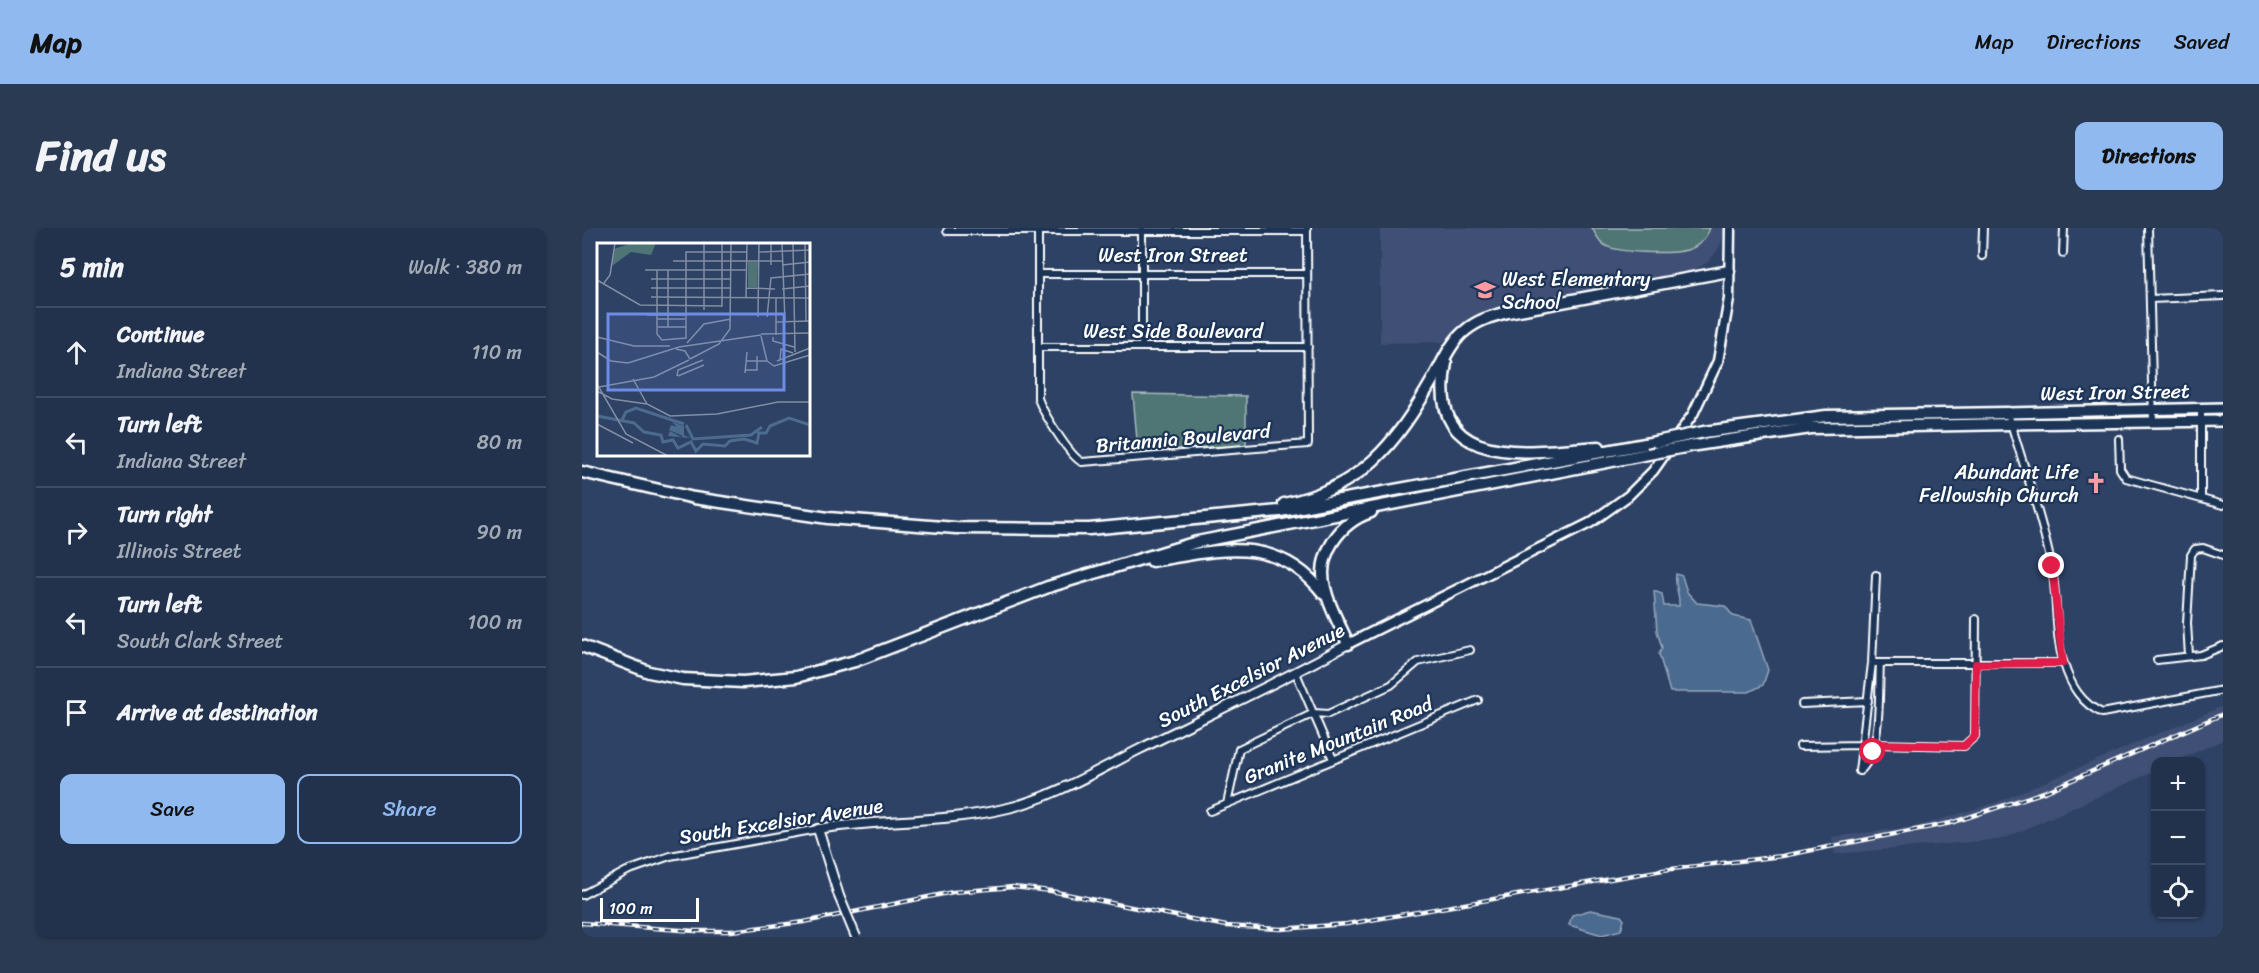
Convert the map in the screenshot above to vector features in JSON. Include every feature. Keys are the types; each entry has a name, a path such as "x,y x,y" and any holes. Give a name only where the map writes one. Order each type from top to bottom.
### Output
{"highway":[{"path":"1203,518 1310,497 1360,473 1397,437 1464,331 1481,320 1508,312 1729,271"},
{"path":"1448,354 1443,390 1448,413 1467,439 1480,447 1494,451 1517,452 1655,442"},
{"path":"582,472 734,505 908,525 1068,529 1144,525 1300,508 1704,432 1826,416 2008,412"},
{"path":"582,646 649,672 683,678 733,682 777,680 855,662 1048,587 1104,569 1248,531 1696,445 1811,428 2012,424"},
{"path":"1348,644 1324,589 1324,567 1335,538 1347,524 1362,515 1382,508 1473,487"},
{"path":"1104,569 1219,551 1256,550 1289,562 1304,573 1329,600"}],"main road":[{"name":"South Excelsior Avenue","path":"1348,644 1590,523 1640,485 1675,443 1708,386 1723,344 1730,228"},
{"name":"West Iron Street","path":"2008,412 2223,408"},
{"name":"West Iron Street","path":"2012,424 2223,421"}],"street":[{"path":"1982,256 1983,228"},
{"path":"2063,253 2064,228"},
{"path":"2148,228 2153,422"},
{"path":"1038,229 1038,347"},
{"path":"1142,229 1142,347"},
{"path":"947,231 1307,229 1308,347"},
{"name":"West Iron Street","path":"1039,274 1307,274"},
{"path":"2150,299 2223,296"},
{"name":"West Side Boulevard","path":"1038,347 1308,347"},
{"name":"Britannia Boulevard","path":"1038,347 1039,403 1079,461 1308,444 1308,347"},
{"path":"2201,408 2201,499"},
{"path":"2008,412 2040,516 2052,566 2063,663 2075,690 2086,705 2102,713 2223,690"},
{"path":"2119,439 2121,471 2126,478 2223,506"},
{"path":"2189,656 2187,623 2191,555 2195,549 2203,548 2223,555"},
{"path":"1876,575 1872,663 1860,771 1868,764 1875,744 1880,663"},
{"path":"1875,744 1964,746 1971,742 1975,736 1976,619"},
{"name":"South Excelsior Avenue","path":"582,895 627,871 670,856 864,821 956,816 1008,808 1047,794 1296,673 1348,644"},
{"path":"2157,660 2213,652 2223,646"},
{"path":"1227,804 1239,749 1314,713 1328,714 1390,686 1418,662 1470,650"},
{"path":"1872,663 2063,663"},
{"path":"1296,673 1333,759"},
{"name":"Granite Mountain Road","path":"1210,811 1478,700"},
{"path":"1802,704 1868,701"},
{"path":"1800,746 1864,745"},
{"path":"818,829 839,896 856,937"}],"shaded area":[{"name":"West Elementary School","path":"1380,228 1726,228 1726,230 1719,248 1708,262 1689,273 1491,308 1467,320 1443,342 1380,343"},
{"path":"1676,574 1682,576 1687,592 1697,603 1725,606 1733,616 1751,620 1768,670 1763,685 1749,692 1670,692 1659,654 1662,648 1657,631 1654,591 1662,594 1664,606 1679,606"},
{"path":"2223,706 2223,740 2185,757 2151,757 2151,773 2003,839 1835,854 1832,837 1919,826 1998,802"},
{"path":"1590,910 1621,916 1624,920 1621,930 1602,935 1569,925 1572,915"}],"green space":[{"path":"1592,228 1710,228 1701,242 1691,249 1657,252 1619,250 1609,247 1601,242"},
{"path":"1133,394 1246,396 1246,445 1138,451"}],"railway":[{"path":"582,923 695,931 731,931 804,922 953,892 1013,887 1051,891 1226,926 1281,929 1347,924 1663,870 1782,856 1951,823 2047,791 2223,714"}],"place":[{"name":"West Elementary School","path":"1485,290"},
{"name":"Abundant Life Fellowship Church","path":"2096,483"}],"route":[{"path":"1873,752 1875,744 1964,746 1971,742 1975,736 1976,664 2063,663 2052,566"}]}
